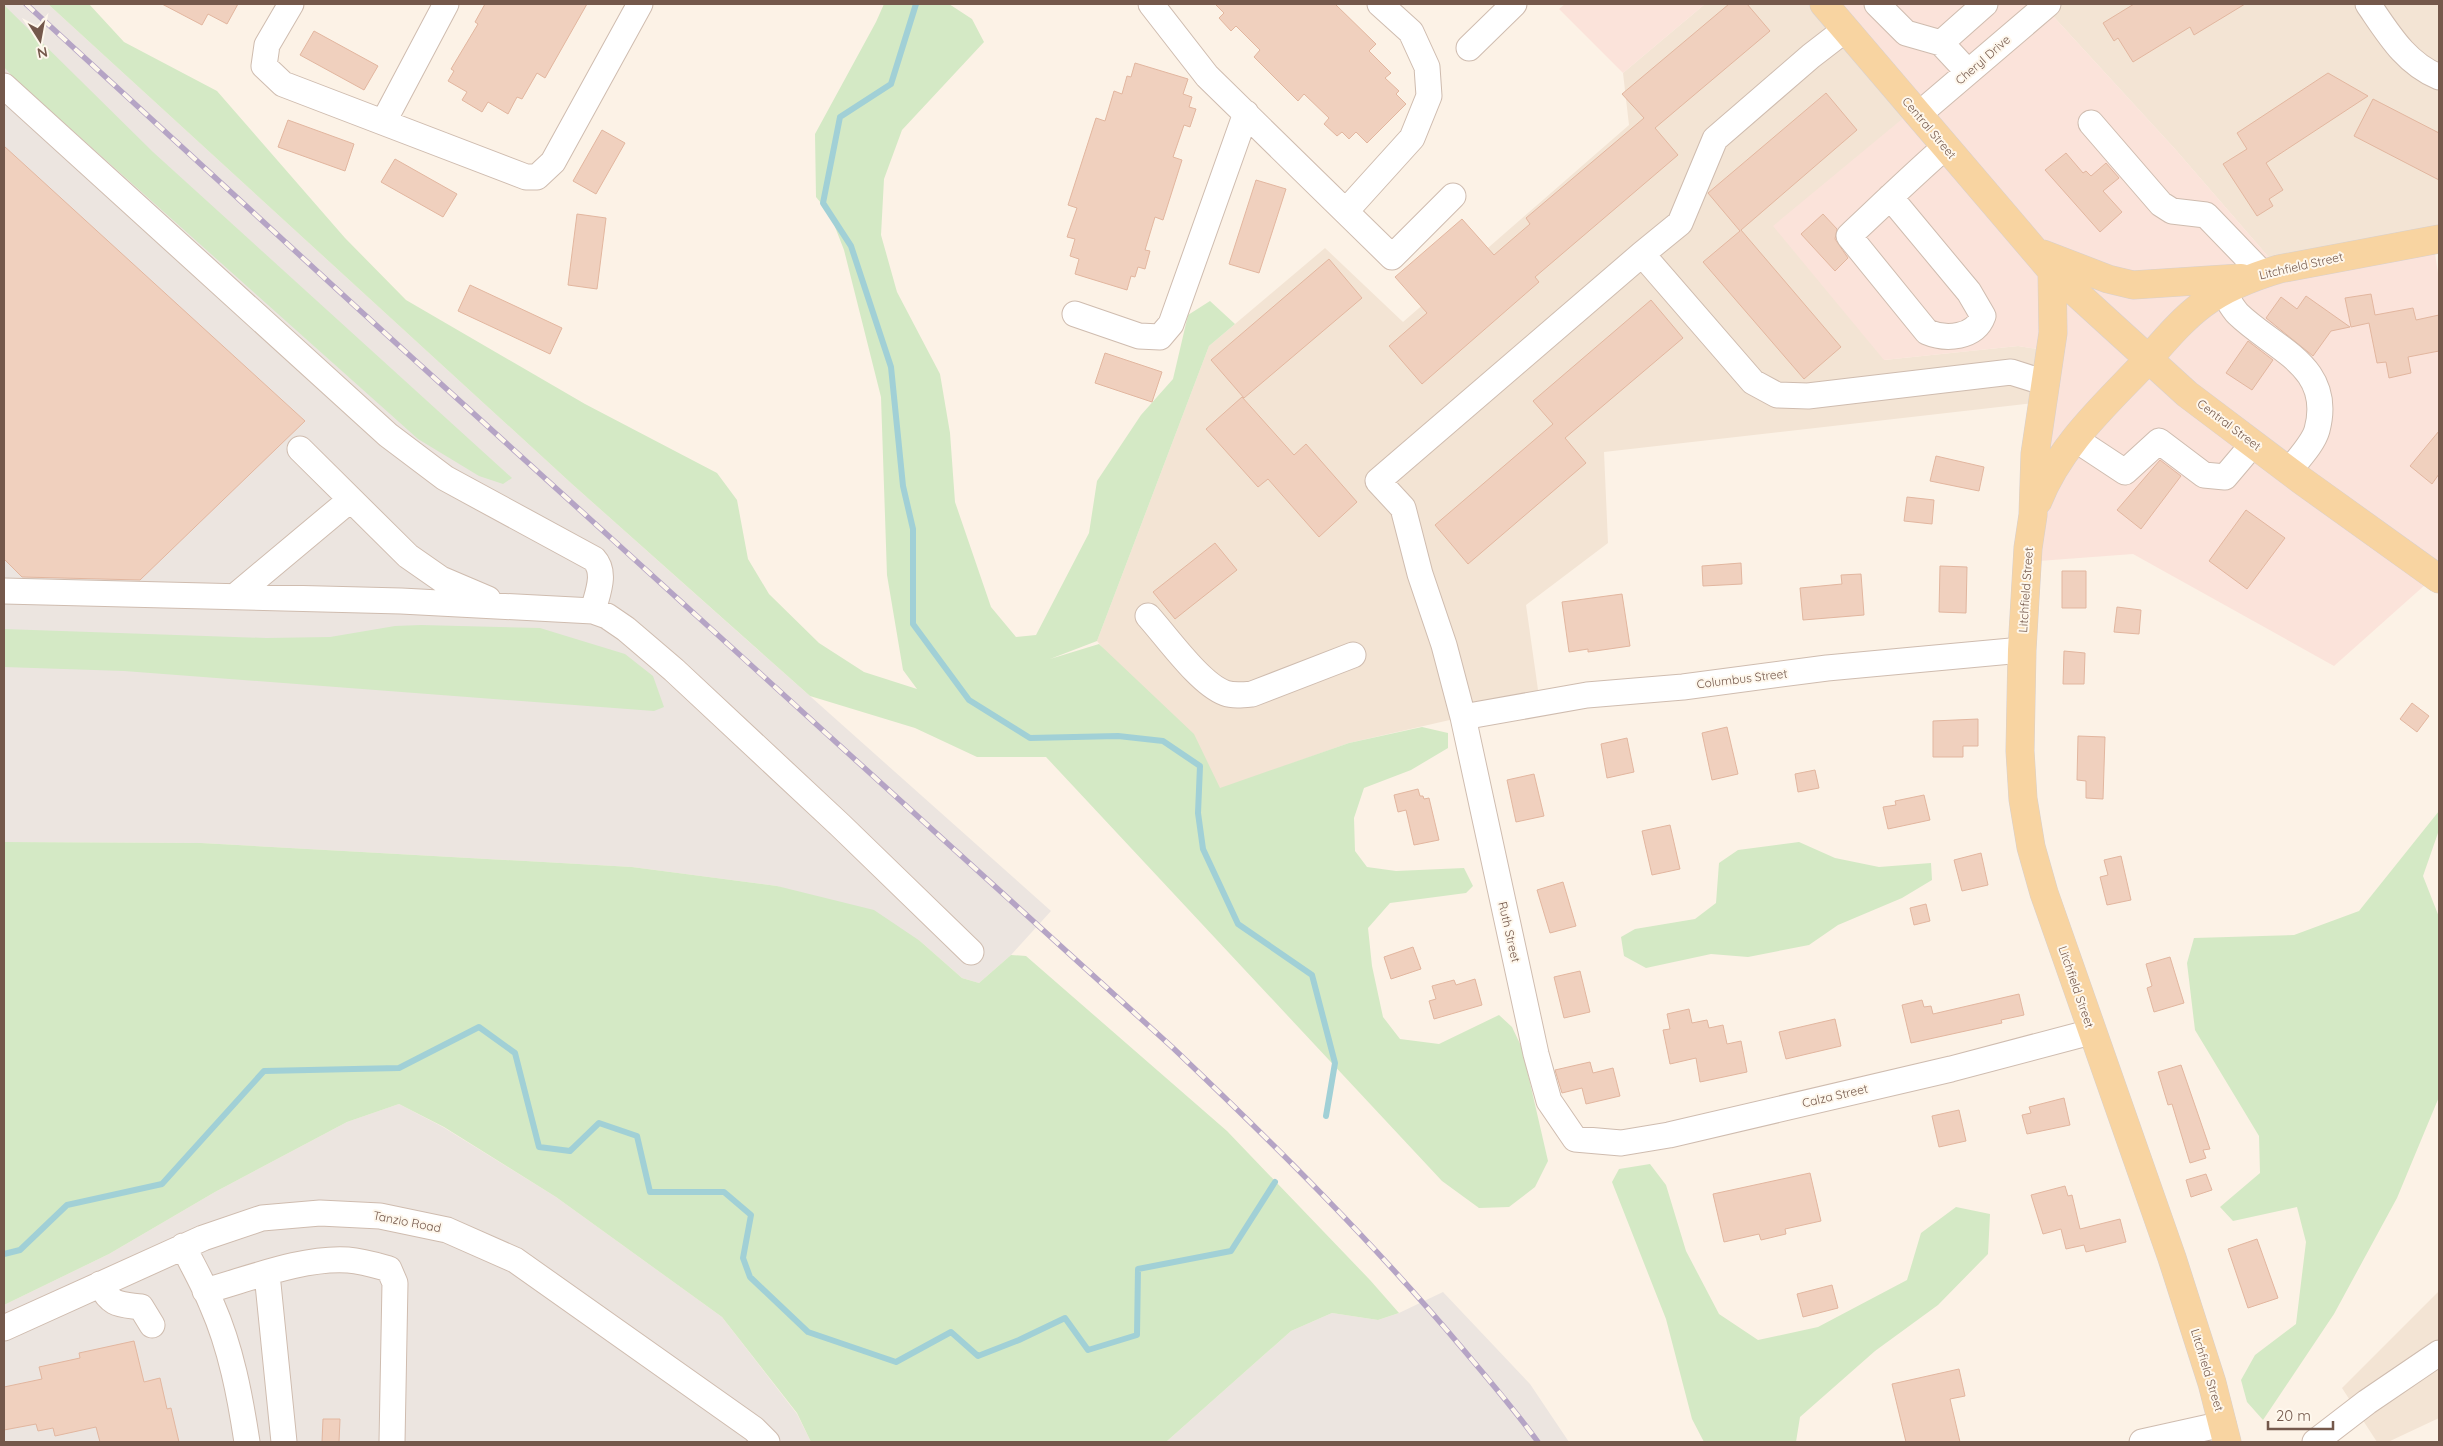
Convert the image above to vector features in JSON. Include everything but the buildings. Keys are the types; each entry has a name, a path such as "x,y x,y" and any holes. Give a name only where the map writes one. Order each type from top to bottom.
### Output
{"main road":[{"name":"Central Street","path":"1835,12 1918,115 2044,261 2148,360 2187,394 2253,444 2439,579"},
{"name":"Litchfield Street","path":"2032,515 2048,478 2075,439 2180,323 2204,303 2258,275 2359,252 2439,239"},
{"name":"Central Street","path":"2044,261 2133,285 2258,275"},
{"name":"Litchfield Street","path":"2044,261 2053,333 2035,454 2032,515 2028,548 2022,650 2020,751 2023,799 2031,847 2044,893 2172,1258 2225,1433"}],"street":[{"path":"291,4 267,45 264,66 284,84 526,177 537,177 553,162 640,4"},
{"path":"384,121 446,4"},
{"path":"1151,4 1207,76 1392,256 1453,196"},
{"path":"1346,210 1412,138 1429,96 1427,67 1411,32 1380,4"},
{"path":"1469,48 1514,4"},
{"path":"1876,4 1906,33 1941,43 1968,72"},
{"path":"1941,43 1985,4"},
{"path":"2368,4 2396,45 2408,57 2439,78"},
{"name":"Cheryl Drive","path":"1918,115 1968,72 2032,9"},
{"path":"1835,12 1811,56 1715,139 1680,223 1642,254 1753,382 1777,395 1808,396 2011,372 2046,383"},
{"path":"4,86 388,435 417,459 445,478 594,559 601,566 602,574 593,611"},
{"path":"1076,314 1139,336 1160,337 1171,324 1246,113"},
{"path":"2091,123 2161,204 2172,211 2195,212 2206,215 2258,275"},
{"path":"1890,198 1970,292 1983,316 1980,326 1966,333 1948,337 1937,336 1927,332 1849,236 1945,147"},
{"name":"Ruth Street","path":"1575,1139 1549,1101 1536,1054 1463,717 1444,645 1420,574 1403,508 1378,481 1642,254"},
{"path":"2223,292 2236,312 2296,358 2311,377 2321,399 2316,432 2289,471"},
{"path":"2075,439 2125,472 2159,441 2204,474 2225,477 2253,444"},
{"path":"300,449 408,556 441,579 504,606"},
{"path":"234,597 350,500"},
{"path":"4,591 504,606 593,611 607,616 626,629 674,670 840,825 971,952"},
{"path":"1148,616 1204,680 1218,690 1234,696 1252,694 1353,654"},
{"name":"Columbus Street","path":"1463,717 1587,695 1683,687 1827,668 2022,650"},
{"name":"Calza Street","path":"1575,1139 1621,1142 1669,1135 1951,1069 2092,1032"},
{"name":"Tanzio Road","path":"4,1328 183,1246 262,1218 320,1213 380,1216 447,1230 516,1260 754,1428 767,1442"},
{"path":"183,1246 206,1291 229,1354 247,1442"},
{"path":"206,1291 315,1262 347,1260 370,1263 389,1269 394,1275 392,1442"},
{"path":"268,1274 284,1442"},
{"path":"100,1284 110,1300 118,1304 141,1307 152,1325"},
{"path":"2315,1442 2367,1402 2439,1354"},
{"path":"2142,1442 2225,1433"}],"shaded area":[{"path":"4,4 48,4 572,484 1051,911 1011,955 979,983 962,978 920,941 777,886 632,867 201,843 4,842"},
{"path":"1565,4 1705,4 1623,73 1559,9"},
{"path":"1705,4 1824,4 1913,110 1884,360 2018,346 2051,351 2043,402 1604,452 1608,543 1526,605 1540,704 1463,717 1349,743 1220,789 1097,641 1209,346 1325,248 1403,322 1629,125 1623,73"},
{"path":"1824,4 2042,4 2175,149 2279,269 2433,240 2439,280 2439,570 2435,576 2334,666 2133,554 2027,562 2051,351 2018,346 1884,360 1773,226 1913,110"},
{"path":"2042,4 2439,4 2439,239 2279,269 2175,149"},
{"path":"399,1104 443,1127 556,1197 722,1317 797,1414 811,1442 4,1442 4,1305 109,1254 215,1192 347,1122"},
{"path":"2439,1291 2439,1418 2388,1442 2377,1442 2342,1388"},
{"path":"1443,1292 1530,1384 1569,1442 1166,1442 1291,1331 1332,1313 1378,1320 1399,1313"}],"green space":[{"path":"48,4 89,4 124,42 217,91 345,238 406,300 585,404 717,473 737,500 748,559 769,594 819,643 864,672 917,689 903,670 887,575 881,397 844,250 830,214 816,197 815,134 884,4 949,4 972,19 984,42 902,130 884,179 881,235 897,292 940,374 950,433 955,502 991,607 1016,637 1036,635 1089,533 1097,481 1141,415 1173,379 1188,315 1210,301 1235,324 1209,346 1097,641 1050,659 1099,644 1194,734 1220,788 1349,743 1422,727 1448,733 1448,748 1411,770 1364,788 1354,818 1355,851 1367,867 1396,871 1464,868 1473,886 1466,893 1390,903 1368,928 1372,966 1383,1017 1400,1039 1439,1044 1499,1015 1512,1027 1522,1048 1548,1161 1535,1187 1509,1207 1479,1208 1442,1181 1046,757 977,757 915,728 810,696 572,484"},
{"path":"4,5 153,152 512,478 503,484 479,476 418,439 14,78 4,67"},
{"path":"395,626 540,628 625,654 653,676 664,707 654,711 124,671 4,667 4,629 266,638 330,637"},
{"path":"2439,811 2439,830 2423,876 2439,917 2439,1097 2397,1198 2334,1314 2263,1420 2247,1402 2241,1380 2255,1355 2296,1324 2306,1242 2297,1207 2233,1221 2220,1207 2260,1173 2259,1136 2195,1030 2187,963 2194,938 2294,935 2359,911"},
{"path":"4,842 201,843 632,867 777,886 874,910 920,941 962,978 979,983 1011,955 1026,956 1227,1131 1370,1280 1399,1313 1378,1320 1332,1313 1291,1331 1166,1442 811,1442 797,1413 722,1317 556,1197 444,1127 399,1104 347,1122 215,1192 109,1254 4,1305"},
{"path":"1799,842 1835,858 1879,867 1931,863 1932,880 1902,898 1838,925 1809,945 1748,957 1711,954 1646,968 1624,956 1621,937 1635,929 1695,919 1716,903 1719,863 1738,850"},
{"path":"1650,1164 1666,1185 1686,1251 1719,1314 1758,1340 1818,1327 1907,1280 1921,1233 1956,1207 1990,1214 1988,1254 1938,1305 1875,1351 1800,1417 1796,1442 1704,1442 1692,1419 1666,1319 1612,1182 1619,1169"}],"waterway":[{"path":"916,4 891,84 840,117 823,203 851,246 891,367 903,486 913,529 913,624 969,700 1030,738 1118,736 1163,741 1200,766 1198,813 1203,849 1238,924 1312,975 1335,1063 1326,1116"},
{"path":"4,1254 20,1250 67,1205 162,1184 264,1071 399,1068 479,1027 515,1053 539,1147 570,1151 599,1123 637,1136 650,1192 724,1192 751,1215 743,1258 750,1277 808,1332 896,1362 951,1332 978,1356 1019,1340 1065,1318 1088,1350 1137,1335 1138,1269 1231,1251 1275,1182"}],"railway":[{"path":"26,4 354,305 1172,1047 1284,1156 1393,1269 1481,1371 1538,1442"}]}
